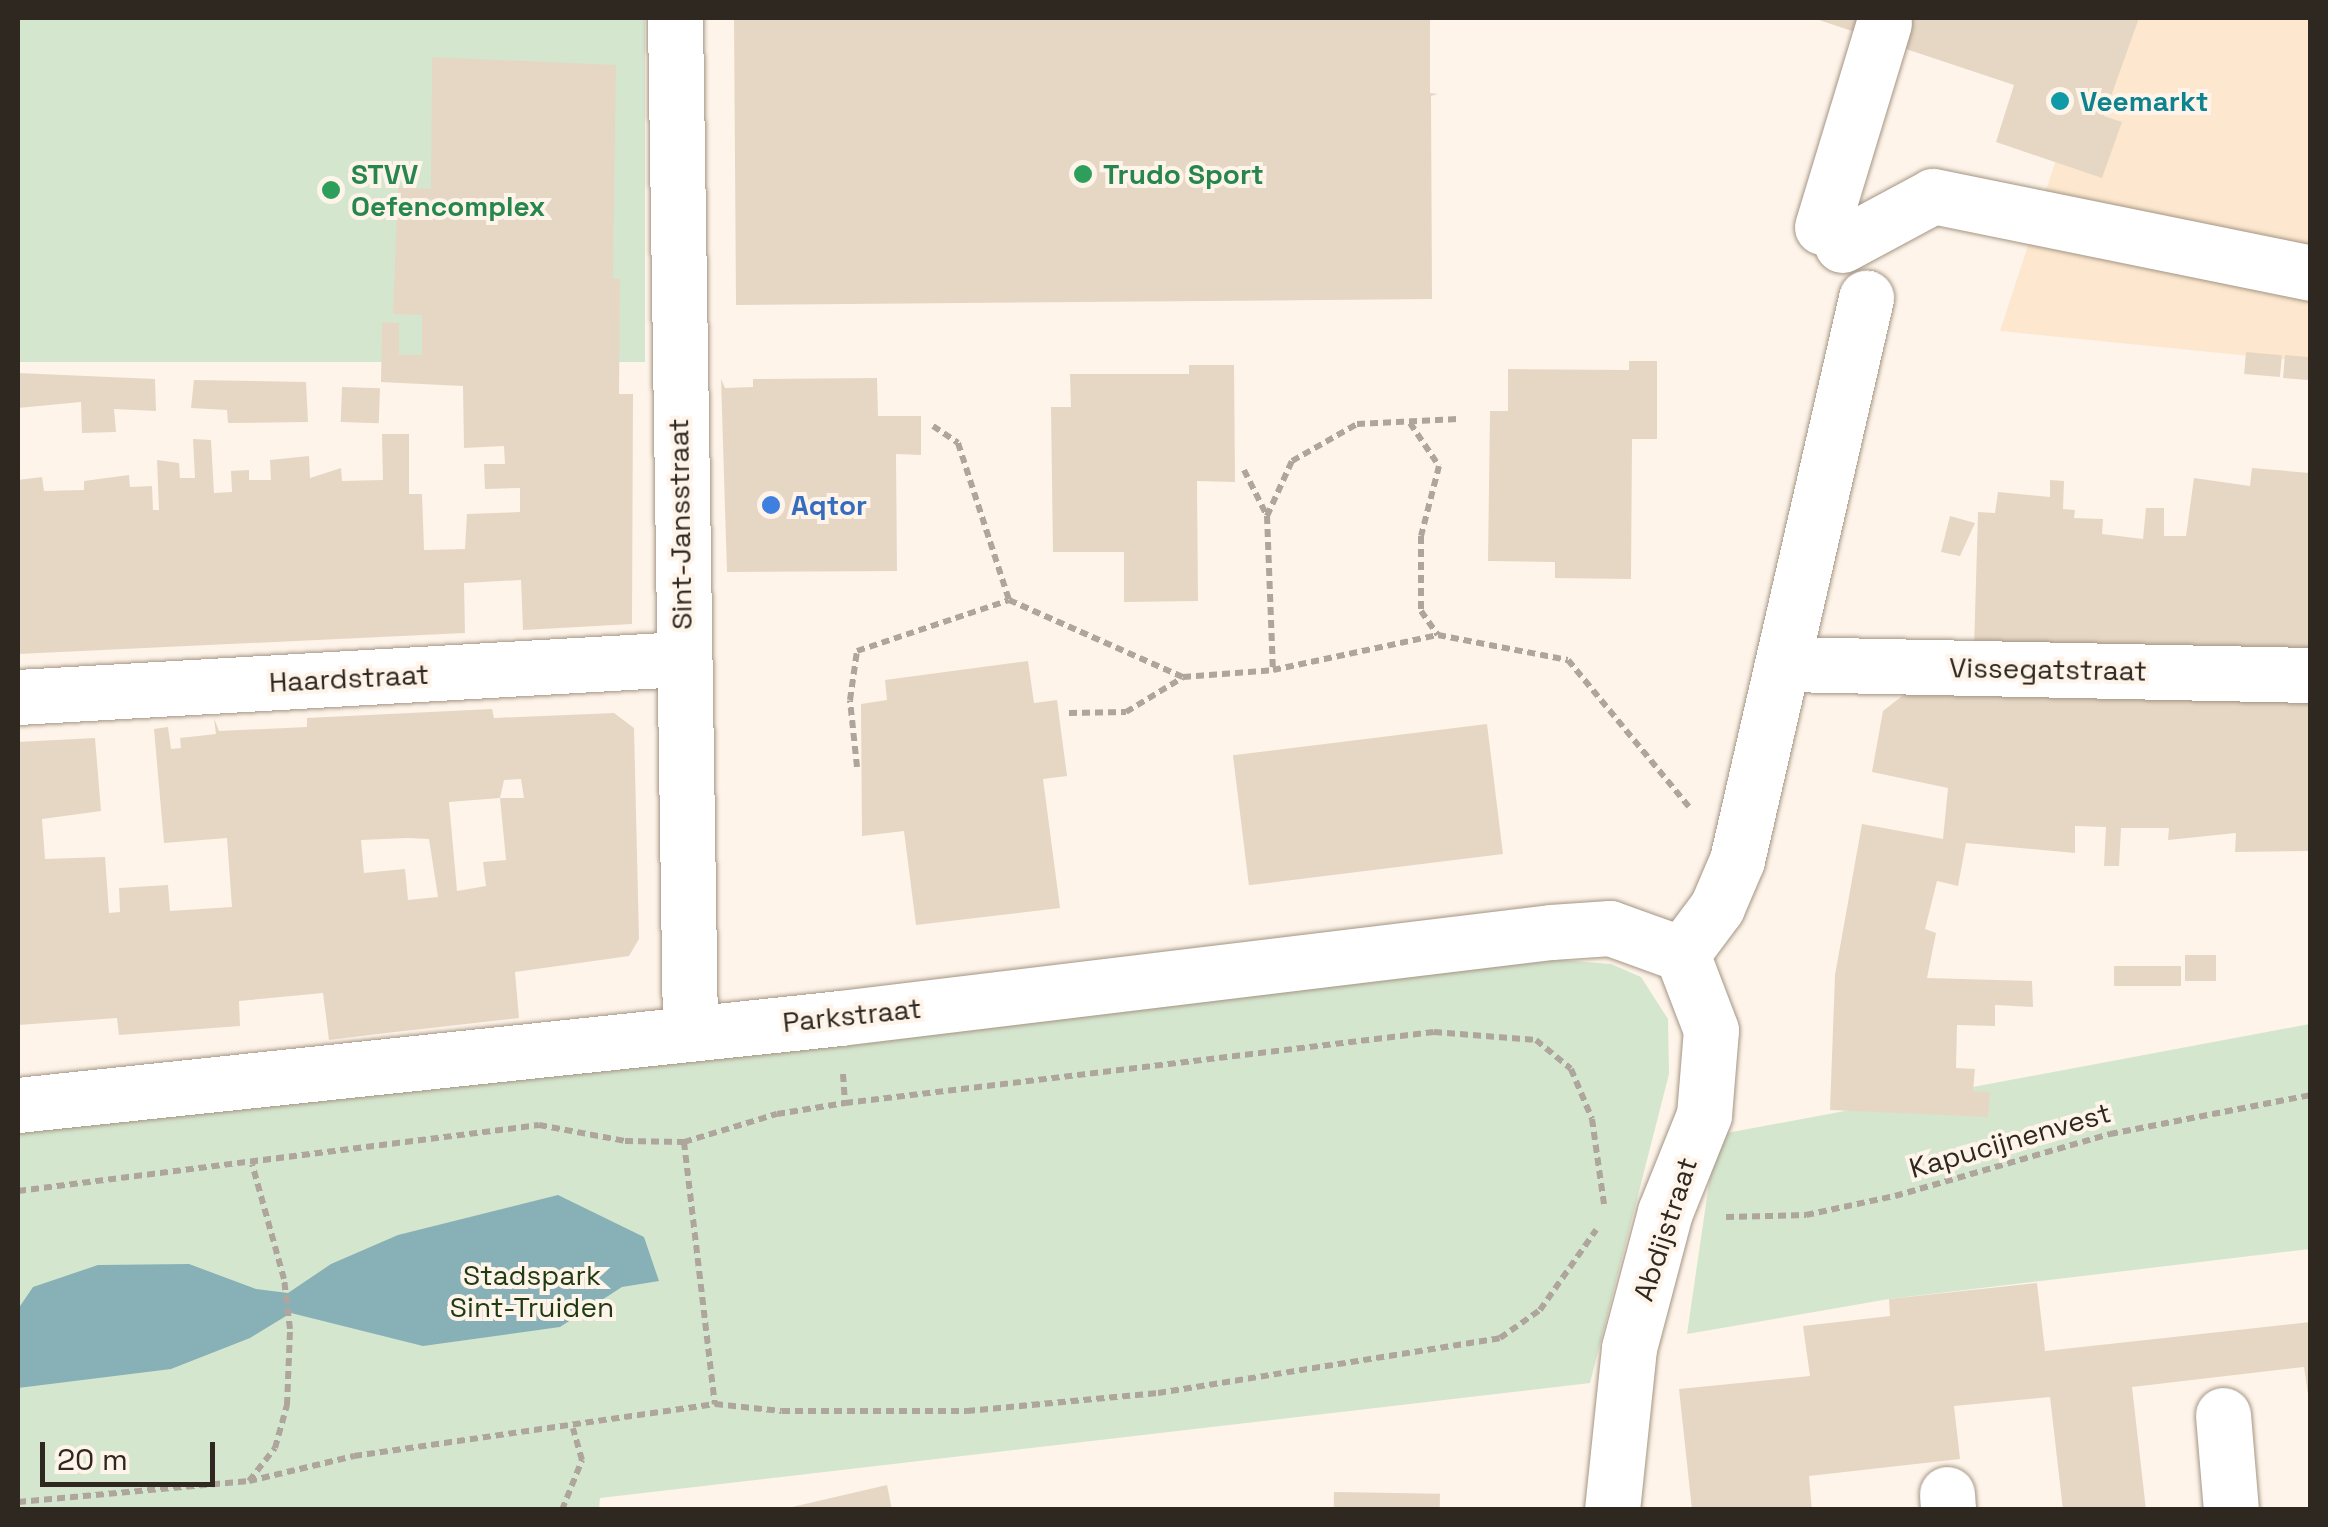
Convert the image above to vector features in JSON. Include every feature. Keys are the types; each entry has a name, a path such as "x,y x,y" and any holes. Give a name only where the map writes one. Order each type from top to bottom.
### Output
{"street":[{"name":"Sint-Jansstraat","path":"675,18 681,659 690,1030"},
{"path":"1884,24 1832,235 1933,196 2310,274"},
{"path":"1682,954 1717,907 1737,860 1786,664 1866,298"},
{"name":"Haardstraat","path":"18,697 681,659"},
{"name":"Vissegatstraat","path":"1786,664 2310,674"},
{"name":"Parkstraat","path":"18,1105 1551,932 1610,928 1682,954"},
{"name":"Abdijstraat","path":"1612,1510 1629,1348 1666,1212 1704,1115 1711,1030 1682,954"},
{"path":"2222,1415 2232,1510"}],"path":[{"path":"1267,516 1292,461 1357,424 1458,420"},
{"path":"1409,422 1439,466 1421,536 1420,611 1438,635"},
{"path":"933,426 958,443 1009,600"},
{"path":"1244,470 1267,516 1273,670"},
{"path":"856,767 850,700 856,651 1009,600 1183,677"},
{"path":"1068,714 1126,712 1183,677 1273,670 1438,635 1568,660 1737,860"},
{"path":"18,1191 171,1168 252,1164 539,1125 625,1141 684,1142 777,1114 845,1103 1434,1032 1536,1040 1571,1069 1592,1119 1604,1196 1590,1244 1540,1310 1500,1338 1158,1393 967,1410 782,1412 715,1404 574,1428 354,1456 250,1481 18,1502"},
{"name":"Kapucijnenvest","path":"1721,1217 1806,1214 1895,1196 2110,1134 2310,1095"},
{"path":"684,1142 715,1404"},
{"path":"250,1481 276,1448 287,1406 290,1329 284,1279 252,1164"},
{"path":"562,1510 582,1460 574,1428"}],"shaded area":[{"path":"2127,18 2310,18 2310,362 2000,331 2063,138 2096,106"}],"green space":[{"name":"STVV Oefencomplex","path":"18,18 645,18 645,362 18,362"},
{"name":"Stadspark Sint-Truiden","path":"1560,960 1611,964 1641,977 1668,1019 1669,1074 1590,1383 600,1498 599,1509 18,1509 18,1128"},
{"path":"2310,1024 2310,1249 1889,1299 1687,1334 1716,1135"}],"water":[{"path":"558,1195 644,1237 659,1281 622,1287 560,1327 423,1346 291,1313 250,1338 171,1369 18,1388 18,1309 33,1287 98,1265 189,1264 256,1289 288,1293 331,1264 398,1235"}],"building":[{"name":"Trudo Sport","path":"734,18 1430,18 1430,93 1438,94 1431,96 1432,299 736,305"},
{"name":"Veemarkt","path":"1813,18 2139,18 2104,116 2122,122 2102,178 1996,142 2014,85"},
{"path":"432,57 616,65 613,278 620,279 619,394 633,394 632,624 523,630 521,580 464,583 465,633 18,654 18,480 42,477 44,491 84,490 84,481 129,475 130,487 152,486 153,510 159,510 157,460 179,463 180,478 195,478 193,439 211,440 214,493 232,492 231,471 249,470 249,480 271,480 270,460 309,456 310,478 341,468 342,481 383,480 382,434 409,434 409,494 422,494 424,550 465,549 467,514 520,512 520,488 485,489 484,464 505,464 504,446 464,448 463,386 381,382 382,322 399,323 399,355 422,355 422,315 393,314 398,187 431,189"},
{"path":"2246,352 2282,355 2280,377 2244,374"},
{"path":"2285,355 2310,357 2308,380 2283,378"},
{"path":"1629,361 1657,361 1657,439 1632,439 1631,579 1555,578 1555,562 1488,561 1490,411 1508,411 1508,369 1629,370"},
{"path":"1189,365 1234,365 1235,482 1197,481 1198,601 1124,602 1124,552 1053,552 1051,407 1071,407 1070,374 1189,374"},
{"path":"18,373 155,379 156,411 114,409 116,432 82,433 81,402 18,408"},
{"path":"877,378 878,416 921,416 921,455 896,454 897,571 727,572 721,379 725,388 753,387 753,379"},
{"path":"194,380 306,382 308,422 228,423 227,410 191,408"},
{"path":"342,387 380,388 379,423 341,422"},
{"path":"2252,468 2310,473 2310,653 1974,649 1978,512 1995,513 1998,492 2050,497 2050,480 2064,481 2063,509 2075,510 2074,518 2103,519 2102,534 2143,539 2146,508 2164,508 2164,536 2186,536 2194,478 2250,486"},
{"path":"1950,516 1975,523 1960,556 1941,552"},
{"path":"1028,661 1034,703 1057,700 1067,776 1043,779 1060,908 916,925 904,831 862,836 861,704 887,700 885,680"},
{"path":"1911,689 2310,693 2310,851 2235,852 2236,833 2168,840 2169,828 2121,828 2119,866 2104,866 2106,827 2075,826 2075,853 1966,843 1958,886 1937,881 1925,929 1936,933 1927,978 2032,981 2033,1007 1995,1005 1995,1026 1957,1025 1956,1068 1975,1069 1973,1091 1990,1092 1988,1117 1830,1110 1835,975 1862,824 1943,839 1948,788 1872,772 1883,711"},
{"path":"492,709 494,718 614,713 634,728 639,939 629,956 515,972 519,1018 329,1040 323,993 239,1001 240,1026 119,1035 117,1018 18,1025 18,742 95,738 101,811 42,819 45,859 105,857 109,913 120,912 119,888 168,885 170,911 232,907 227,838 164,843 154,729 168,727 171,749 181,748 180,738 216,734 214,718 219,731 307,727 307,718","holes":["521,779 524,798 500,798 504,780","500,798 506,860 483,862 486,886 457,891 449,802","429,839 438,897 408,900 405,869 364,873 361,840"]},
{"path":"1487,724 1503,854 1249,885 1233,755"},
{"path":"2185,955 2216,955 2216,981 2185,981"},
{"path":"2114,966 2181,966 2181,986 2114,986"},
{"path":"2037,1283 2045,1351 2310,1322 2310,1408 2304,1367 2132,1387 2146,1510 2063,1510 2050,1397 1954,1406 1960,1459 1809,1476 1812,1510 1692,1510 1679,1389 1810,1376 1803,1326 1890,1316 1889,1299"},
{"path":"887,1485 892,1510 788,1510 788,1508"},
{"path":"1334,1492 1440,1494 1440,1510 1334,1510"}],"place":[{"name":"Veemarkt","path":"2060,101"},
{"name":"Trudo Sport","path":"1083,174"},
{"name":"STVV Oefencomplex","path":"331,190"},
{"name":"Aqtor","path":"771,505"}]}
